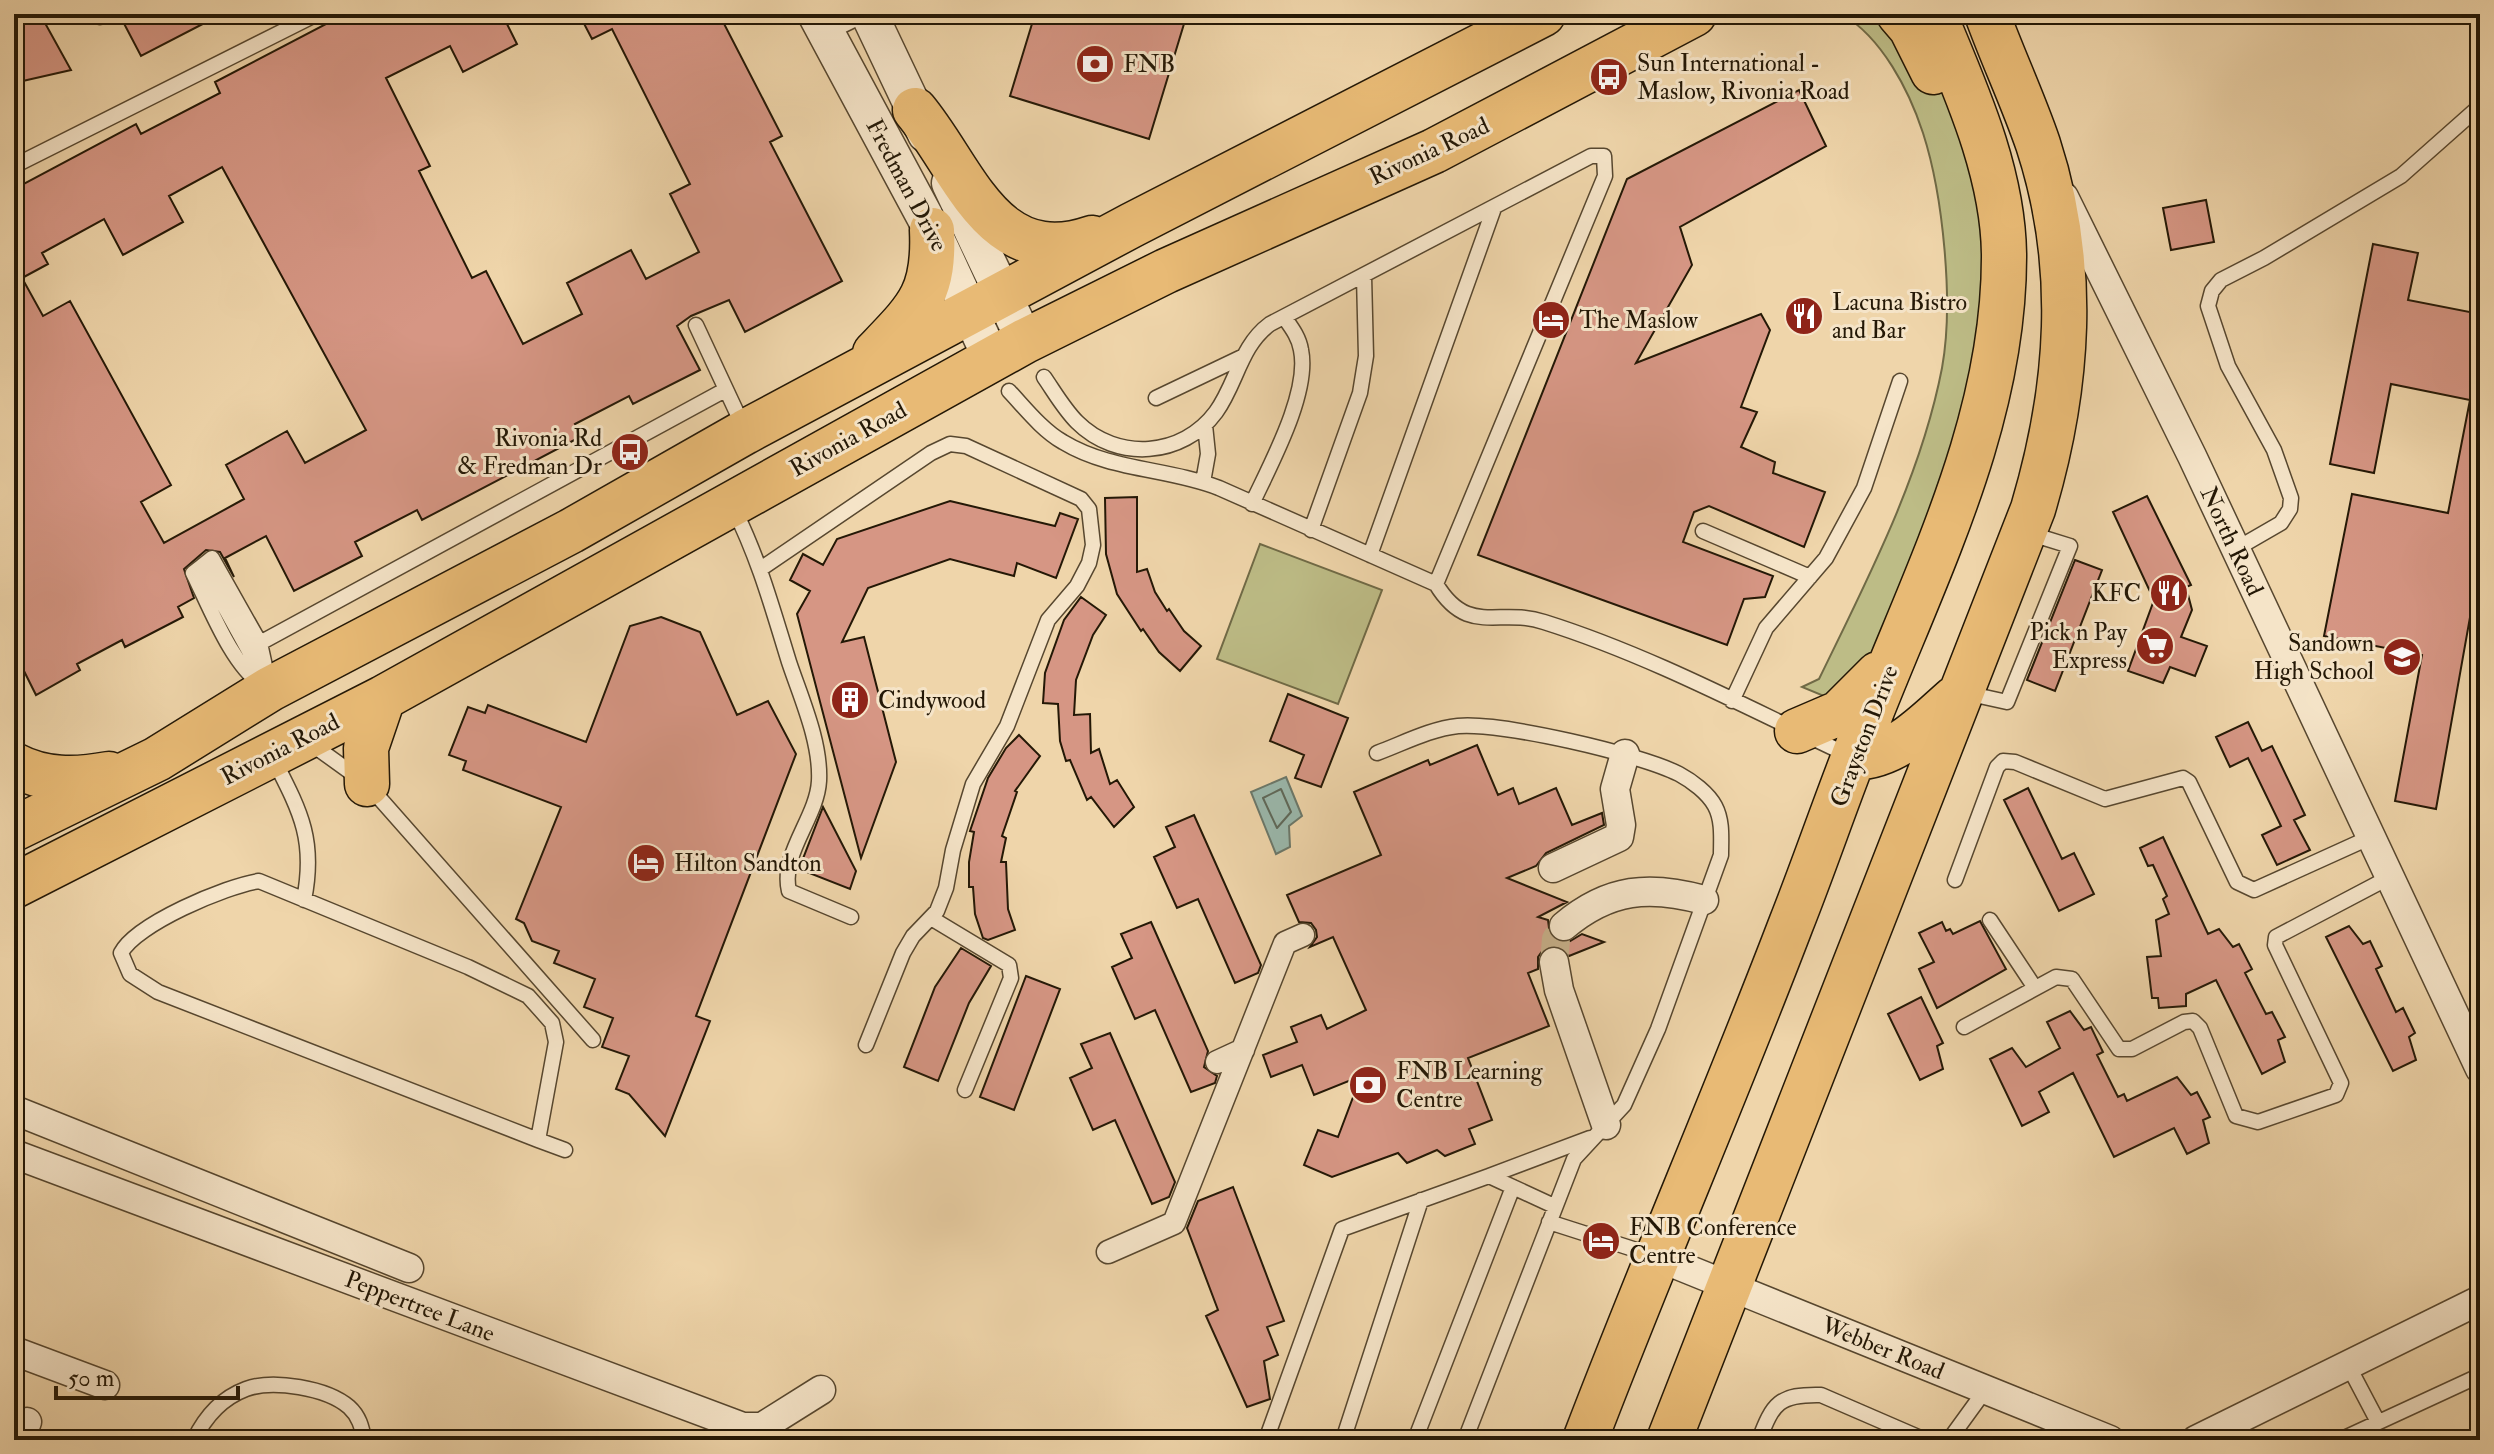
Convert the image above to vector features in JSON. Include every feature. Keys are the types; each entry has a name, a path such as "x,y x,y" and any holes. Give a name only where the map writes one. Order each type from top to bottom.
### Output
{"main road":[{"path":"14,829 157,759 270,689 546,544 745,432 1132,225 1543,14"},
{"name":"Rivonia Road","path":"14,886 383,698 574,594 731,503 1018,367 1166,271 1434,151 1694,14"},
{"path":"1899,14 1911,28 1999,198"},
{"name":"Grayston Drive","path":"1585,1440 1655,1256 1790,927 1899,647 1961,484 1987,405 2003,282 1999,198 1974,118 1934,14"},
{"path":"1669,1440 2024,531 2046,467 2057,417 2066,328 2060,234 2038,146 1987,14"},
{"path":"1996,14 2004,60"},
{"path":"915,110 983,210 1003,229 1026,240 1051,245 1084,241 1132,225"},
{"path":"854,375 926,293 934,266 932,230"},
{"path":"546,544 574,594"},
{"path":"1797,731 1839,713 1881,672 1899,647"},
{"path":"1854,758 1874,757 1898,746 1961,692"},
{"path":"367,784 366,748 383,698"},
{"path":"14,765 37,775 69,779 107,774 157,759"}],"street":[{"name":"Fredman Drive","path":"868,14 915,110 987,303 1018,367"},
{"name":"Fredman Drive","path":"821,24 932,230 987,303"},
{"name":"North Road","path":"2038,146 2236,549 2480,1069"},
{"path":"1553,868 1619,837 1621,825 1615,789 1625,754"},
{"path":"1564,926 1592,907 1626,894 1663,889 1704,900"},
{"path":"1108,1252 1174,1223 1243,1050 1294,939 1260,953"},
{"path":"1554,962 1599,1131"},
{"path":"1217,1062 1243,1050"},
{"path":"14,1110 409,1268"},
{"path":"1175,1174 1205,1151"},
{"name":"Peppertree Lane","path":"14,1154 743,1427 762,1427 821,1390"},
{"name":"Webber Road","path":"1655,1256 2110,1440"},
{"path":"2196,1440 2480,1300"},
{"path":"14,1351 105,1385"}],"lane":[{"path":"14,166 317,14"},
{"path":"821,24 868,14"},
{"path":"2236,549 2281,523 2290,509 2291,498 2274,450 2228,366 2208,306 2212,291 2221,280 2264,258 2401,176 2480,106"},
{"path":"1018,367 1078,423 1112,444 1132,450 1172,446 1205,425 1222,403 1244,356 1262,330 1493,211 1591,156 1604,156 1605,176 1436,584"},
{"path":"1370,555 1493,211"},
{"path":"1311,530 1360,393 1366,356 1364,276"},
{"path":"1252,504 1288,420 1298,385 1302,354 1300,342 1284,317"},
{"path":"696,325 745,432"},
{"path":"1156,398 1244,356"},
{"path":"1018,367 1043,427 1087,454 1112,463 1203,482 1436,584 1454,608 1465,614 1493,621 1541,621 1629,653 1854,758"},
{"path":"1732,701 1766,628 1826,558 1864,488 1900,381"},
{"path":"260,643 725,390"},
{"path":"1203,482 1208,454 1205,425"},
{"path":"762,568 931,453 950,444 966,446 1067,492 1081,499 1089,509 1093,545 1089,563 1077,586 1048,620 1007,726 973,784 953,850 946,888 931,918 903,953 866,1045"},
{"path":"731,503 762,568 805,709 819,781 787,874 789,891 851,917"},
{"path":"1703,531 1810,577"},
{"path":"1961,692 2007,702 2070,546 2024,531"},
{"path":"212,558 260,643 270,689 202,566 212,558"},
{"path":"1377,753 1432,731 1472,726 1625,754 1695,784 1715,806 1720,825 1721,855 1658,1029 1624,1105 1574,1159 1465,1440"},
{"path":"287,745 367,784 593,1040"},
{"path":"287,745 309,839 310,869 304,900"},
{"path":"1955,880 1997,767 2003,761 2015,762 2105,799 2183,778 2189,782 2237,882 2245,889 2254,890 2371,837"},
{"path":"1964,1027 2056,977 2072,979 2119,1049 2132,1049 2184,1022 2193,1021 2200,1028 2236,1116 2258,1122 2341,1091 2341,1083 2275,945 2276,937 2390,877"},
{"path":"538,1140 556,1042 552,1023 528,996 468,967 267,882 241,885 132,936 120,958 140,983 158,992 538,1140 565,1150"},
{"path":"931,918 1009,965 1011,978 965,1090"},
{"path":"1990,920 2035,988"},
{"path":"1266,1440 1342,1229 1489,1176 1599,1131"},
{"path":"1489,1176 1554,1206"},
{"path":"1415,1440 1513,1187"},
{"path":"1343,1440 1421,1200"},
{"path":"1549,1222 1655,1256"},
{"path":"2348,1365 2378,1422"},
{"path":"2340,1440 2472,1379 2480,1379"},
{"path":"194,1440 219,1404 249,1388 266,1386 297,1388 346,1404 362,1427 364,1440"},
{"path":"1949,1440 1986,1389"},
{"path":"1759,1440 1769,1414 1781,1400 1821,1395 1925,1440"}],"shaded area":[{"path":"1842,14 1903,14 1914,28 1995,201 2000,279 1877,718 1802,687 1819,679 1891,527 1921,449 1942,368 1947,281 1936,187 1917,117 1902,83 1882,51"},
{"path":"1260,544 1382,590 1338,704 1217,659"}],"water":[{"path":"1286,777 1302,816 1289,826 1290,847 1276,854 1251,792"}],"building":[{"path":"14,14 40,14 71,70 14,83"},
{"path":"119,14 222,14 141,56"},
{"path":"345,14 502,14 517,44 463,72 450,46 386,78 430,166 419,171 472,278 486,271 523,344 582,314 567,283 631,250 646,279 699,252 670,194 690,184 612,29 592,39 579,14 719,14 782,136 770,142 842,281 745,332 729,300 691,316 677,326 700,370 633,404 629,396 575,424 582,436 422,520 417,510 355,542 362,556 294,591 266,536 225,558 234,577 220,552 206,550 184,569 194,598 178,607 183,617 125,647 122,640 77,664 80,670 36,695 14,651 14,189 136,124 141,134 220,93 215,82","holes":["222,167 366,430 305,463 287,431 226,465 244,499 164,543 141,502 171,485 70,301 43,316 22,278 48,264 42,253 104,219 123,255 183,222 169,196"]},
{"path":"1035,14 1187,14 1149,139 1010,96"},
{"path":"1799,90 1826,146 1680,227 1692,265 1636,363 1761,314 1770,330 1741,407 1757,412 1741,447 1775,462 1773,473 1825,492 1804,547 1709,506 1694,512 1683,542 1773,576 1765,597 1744,599 1727,645 1478,555 1627,179"},
{"path":"2206,200 2214,242 2171,250 2163,208"},
{"path":"2373,244 2418,253 2408,300 2480,314 2480,561 2436,809 2395,801 2422,655 2324,636 2352,494 2448,513 2470,400 2391,384 2374,473 2330,464"},
{"name":"KFC","path":"2147,496 2191,585 2186,587 2192,610 2181,637 2207,646 2195,676 2170,667 2163,683 2128,671 2154,600 2113,512"},
{"path":"1137,497 1137,572 1147,569 1155,592 1167,611 1169,609 1184,631 1201,646 1180,671 1159,652 1143,629 1141,631 1117,594 1106,554 1105,498"},
{"name":"Cindywood","path":"950,501 1055,526 1060,513 1078,519 1056,578 1017,563 1014,576 950,559 868,588 842,642 864,637 896,762 861,858 797,614 810,591 790,580 803,554 823,565 837,539"},
{"path":"2075,560 2102,570 2055,691 2027,680"},
{"path":"1081,597 1106,615 1093,635 1076,680 1074,715 1090,714 1091,753 1099,749 1110,784 1117,780 1134,807 1114,827 1091,797 1087,800 1070,760 1066,761 1060,741 1058,704 1043,703 1045,673 1064,620"},
{"name":"Hilton Sandton","path":"661,617 700,632 737,715 768,701 796,754 696,1016 710,1021 665,1136 629,1094 616,1089 629,1056 602,1047 613,1018 584,1007 595,979 554,963 559,951 532,941 524,923 516,919 561,807 463,770 466,761 449,755 468,707 485,713 488,705 586,742 630,626"},
{"path":"1288,694 1348,718 1321,787 1295,778 1304,755 1270,741"},
{"path":"2248,722 2262,751 2272,746 2305,815 2294,820 2310,850 2277,865 2262,835 2281,826 2248,758 2230,767 2216,737"},
{"path":"1019,735 1040,756 1015,791 1002,836 1006,838 1001,862 1006,862 1008,909 1015,930 988,940 983,938 975,914 973,887 969,887 974,832 970,831 988,778 1006,748"},
{"path":"1477,745 1498,795 1513,788 1519,804 1556,788 1572,825 1602,813 1604,825 1546,853 1536,866 1507,878 1567,902 1538,917 1548,920 1550,936 1557,941 1567,943 1582,934 1604,942 1569,956 1559,946 1543,950 1538,957 1538,969 1528,973 1549,1026 1468,1058 1492,1120 1469,1129 1475,1144 1445,1156 1437,1150 1407,1163 1398,1153 1332,1177 1304,1165 1318,1130 1338,1137 1361,1076 1314,1095 1302,1065 1271,1077 1263,1055 1297,1042 1291,1027 1321,1015 1327,1029 1366,1010 1333,937 1310,947 1317,937 1316,930 1311,923 1299,922 1287,895 1381,855 1354,792 1428,760 1430,765"},
{"path":"2028,788 2062,859 2074,853 2094,894 2059,911 2004,800"},
{"path":"823,807 856,871 850,889 799,869"},
{"path":"1194,815 1261,965 1258,973 1235,983 1198,899 1177,908 1154,857 1175,847 1166,827"},
{"path":"2163,837 2208,934 2219,929 2233,947 2239,944 2252,969 2245,973 2266,1014 2272,1012 2285,1037 2278,1040 2285,1062 2262,1074 2216,980 2186,994 2186,1006 2159,1008 2158,998 2152,998 2147,957 2161,956 2156,920 2169,914 2163,899 2167,896 2153,865 2148,866 2140,848"},
{"path":"1980,921 2006,969 1937,1008 1919,969 1934,962 1919,933 1942,922 1946,931 1950,929 1953,934"},
{"path":"1151,922 1208,1051 1204,1067 1217,1076 1215,1083 1191,1092 1155,1010 1135,1019 1112,967 1132,958 1121,934"},
{"path":"2349,926 2363,944 2370,941 2382,966 2376,969 2396,1012 2403,1008 2415,1033 2409,1037 2416,1060 2393,1071 2326,937"},
{"path":"961,948 991,966 969,1003 938,1081 904,1067 935,987"},
{"path":"1026,976 1060,989 1014,1110 980,1097"},
{"path":"1921,997 1943,1043 1937,1046 1943,1069 1920,1080 1888,1014"},
{"path":"2070,1011 2084,1030 2091,1027 2103,1052 2097,1055 2118,1097 2124,1094 2127,1101 2177,1077 2191,1095 2197,1092 2210,1117 2203,1120 2209,1143 2187,1154 2174,1128 2114,1157 2073,1073 2039,1092 2049,1112 2022,1126 1990,1059 2012,1048 2026,1067 2060,1048 2047,1022"},
{"path":"1110,1033 1175,1182 1169,1197 1152,1204 1115,1120 1093,1130 1070,1078 1092,1068 1081,1044"},
{"path":"1233,1187 1284,1321 1267,1327 1278,1355 1264,1361 1270,1399 1247,1407 1206,1316 1218,1310 1187,1228 1198,1201"}],"tunnel":[{"path":"1554,962 1556,939 1564,926"}],"place":[{"name":"FNB","path":"1095,64"},
{"name":"Sun International - Maslow, Rivonia Road","path":"1609,77"},
{"name":"Lacuna Bistro and Bar","path":"1804,316"},
{"name":"The Maslow","path":"1551,320"},
{"name":"Rivonia Rd & Fredman Dr","path":"630,452"},
{"name":"KFC","path":"2169,593"},
{"name":"Pick n Pay Express","path":"2155,646"},
{"name":"Sandown High School","path":"2402,657"},
{"name":"Cindywood","path":"850,700"},
{"name":"Hilton Sandton","path":"646,863"},
{"name":"FNB Learning Centre","path":"1368,1085"},
{"name":"FNB Conference Centre","path":"1601,1241"}]}
